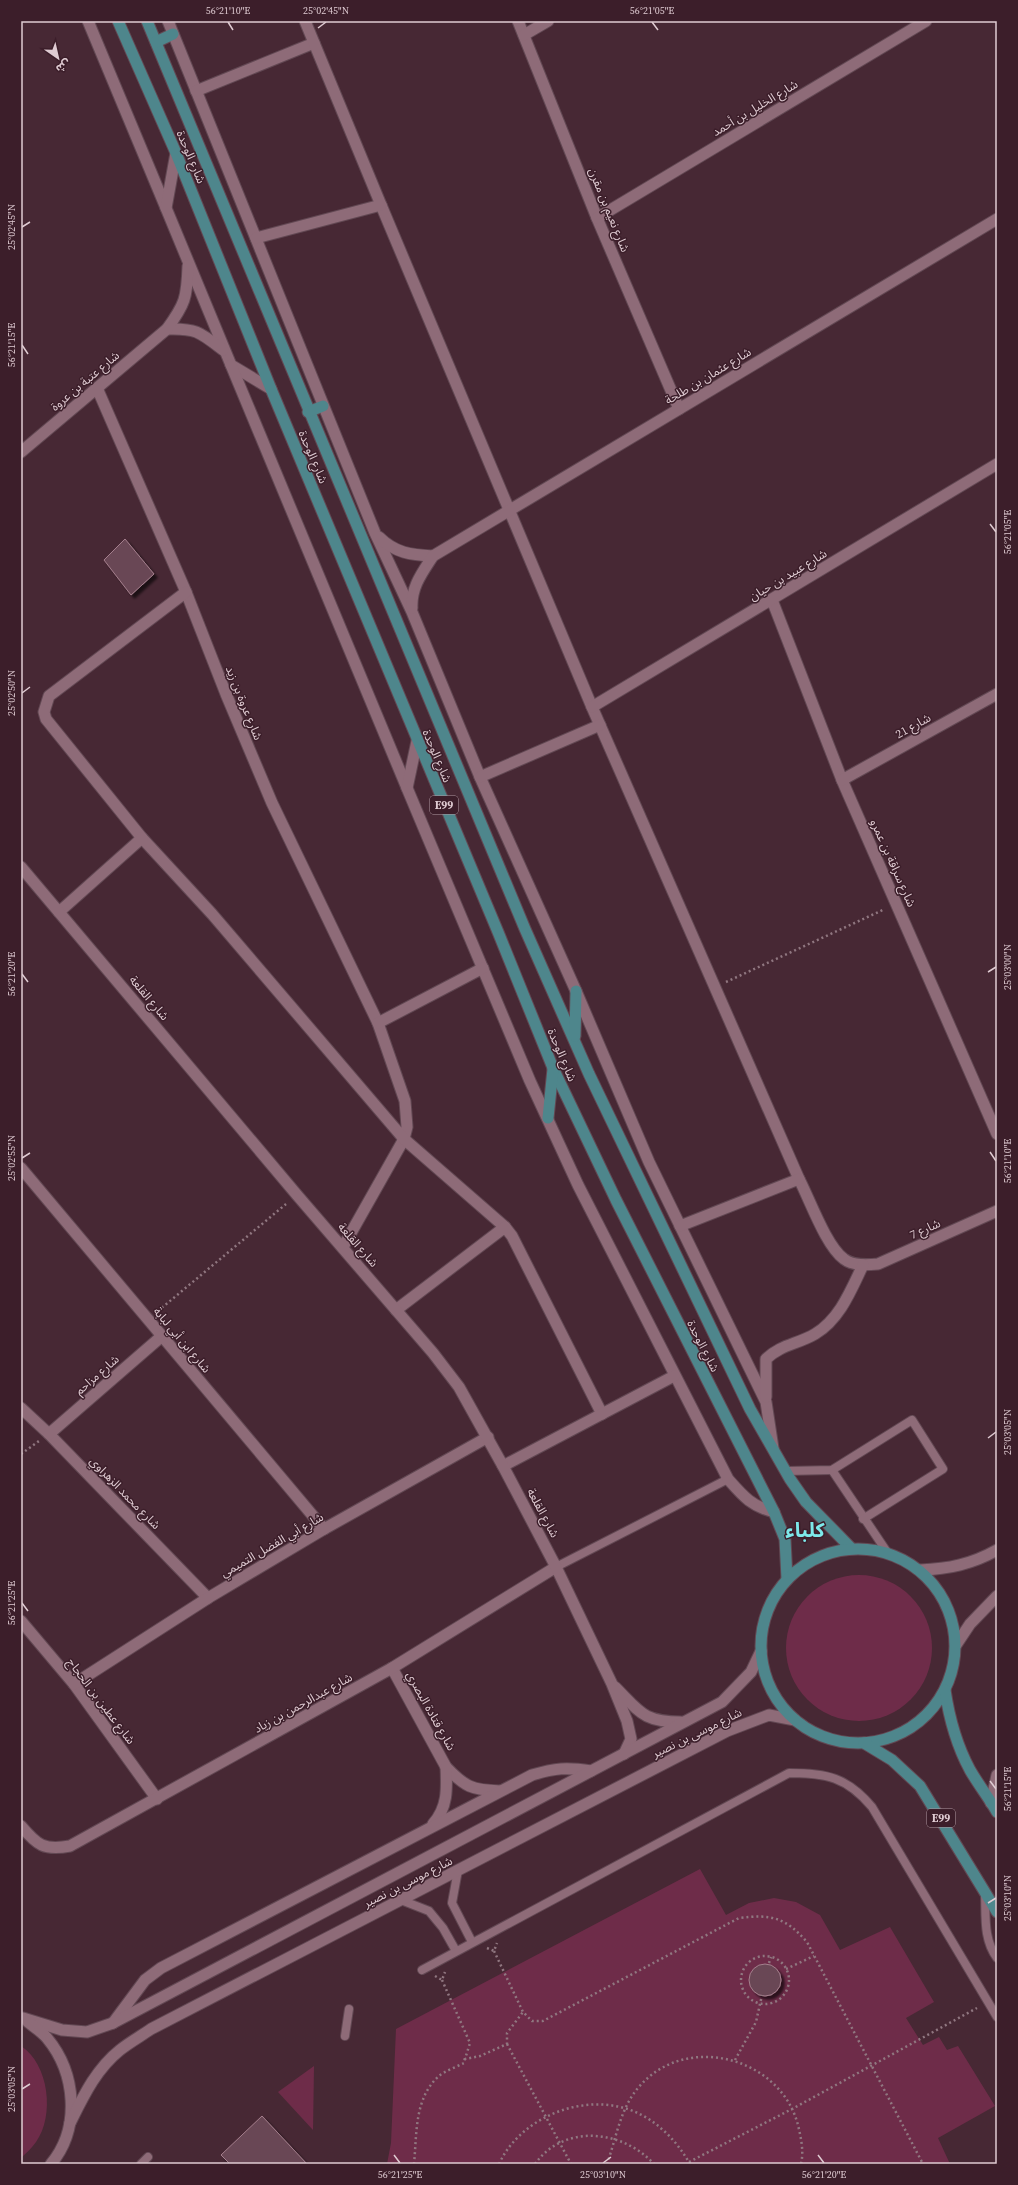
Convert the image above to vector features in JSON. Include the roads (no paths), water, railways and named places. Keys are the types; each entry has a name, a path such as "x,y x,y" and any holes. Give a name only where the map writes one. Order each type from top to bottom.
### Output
{"main road":[{"name":"شارع الوحدة","path":"118,21 176,153 271,390 498,932 553,1068 630,1228 774,1512 785,1539 787,1579"},
{"name":"شارع الوحدة","path":"147,21 308,412 525,929 589,1074 750,1409 773,1450 806,1502 851,1548"},
{"path":"156,42 173,34"},
{"path":"308,412 323,406"},
{"path":"575,1040 576,991"},
{"path":"548,1118 553,1068"},
{"path":"851,1548 863,1548 886,1552 899,1557 920,1570 935,1585 946,1604 954,1624 956,1645 951,1676 945,1690 936,1704 912,1727 897,1735 864,1743 845,1742 827,1738 810,1731 795,1720 781,1706 770,1689 764,1670 761,1651 761,1635 767,1612 777,1591 787,1579 806,1564 817,1558 828,1553 851,1548"},
{"path":"945,1690 948,1712 960,1748 970,1769 994,1807"},
{"name":"E99","path":"864,1743 892,1760 920,1786 997,1912"}],"street":[{"path":"88,21 407,788 483,968 578,1185 674,1376 728,1479 746,1499 759,1508 774,1512"},
{"path":"168,21 375,533 412,612 480,777 576,991 649,1162 766,1402"},
{"path":"305,21 592,708 799,1179 832,1246 845,1260 863,1265 845,1302 830,1323 814,1334 774,1351 766,1359 766,1402 773,1450"},
{"name":"شارع نعيم بن مقرن","path":"518,21 597,218 679,409"},
{"path":"524,36 548,21"},
{"name":"شارع الخليل بن أحمد","path":"597,218 926,21"},
{"path":"196,91 314,43"},
{"path":"166,208 176,153"},
{"path":"256,238 382,205"},
{"name":"شارع عثمان بن طلحة","path":"412,612 411,594 419,577 433,556 997,218"},
{"name":"شارع عتبة بن عروة","path":"22,450 167,329 182,308 187,294 188,262"},
{"path":"167,329 188,328 202,334 224,351"},
{"path":"231,365 271,390"},
{"name":"شارع عروة بن زيد","path":"97,388 186,592 226,694 272,802 378,1023 405,1101 407,1127 404,1139"},
{"name":"شارع عبيد بن حيان","path":"592,708 997,464"},
{"path":"375,533 389,547 408,555 433,556"},
{"path":"186,592 49,696 44,712 46,719 142,838 212,914 404,1139 505,1227 512,1236 602,1414"},
{"name":"شارع سراقة بن عمرو","path":"772,600 842,780 997,1134"},
{"name":"شارع 21","path":"842,780 997,694"},
{"path":"480,777 600,725"},
{"path":"407,788 417,741"},
{"path":"60,912 142,838"},
{"name":"شارع القلعة","path":"21,867 297,1195 434,1353 459,1387 488,1437 556,1567 612,1684 627,1721 631,1739 624,1754"},
{"path":"378,1023 483,968"},
{"path":"343,1248 404,1139"},
{"name":"شارع ابن أبي لبابة","path":"21,1168 324,1529"},
{"path":"680,1226 799,1179"},
{"name":"شارع 7","path":"863,1265 878,1264 997,1211"},
{"path":"396,1310 505,1227"},
{"name":"شارع مزاحم","path":"49,1434 162,1336"},
{"path":"503,1466 674,1376"},
{"name":"شارع محمد الزهراوي","path":"21,1408 49,1434 208,1598"},
{"name":"شارع أبي الفضل التميمي","path":"74,1684 208,1598 324,1529 488,1437"},
{"path":"920,1570 948,1569 969,1563 997,1550"},
{"name":"شارع عبدالرحمن بن زياد","path":"21,1826 32,1839 42,1847 56,1849 70,1846 392,1668 556,1567"},
{"path":"956,1645 970,1624 997,1596"},
{"name":"شارع عطين بن الحجاج","path":"21,1621 74,1684 157,1799"},
{"name":"شارع موسى بن نصير","path":"22,2018 62,2030 87,2032 113,2023 722,1702 751,1672 761,1651"},
{"name":"شارع قتادة البصري","path":"392,1668 446,1767 459,1780 472,1789 502,1791"},
{"name":"شارع القلعة","path":"612,1684 638,1711 646,1717 663,1722 684,1722"},
{"name":"شارع موسى بن نصير","path":"70,2124 88,2087 102,2068 119,2050 151,2029 745,1723 768,1715 795,1720"},
{"name":"شارع قتادة البصري","path":"428,1829 440,1816 445,1803 446,1767"},
{"path":"113,2023 144,1980 160,1968 532,1775 551,1769 567,1767 591,1772"},
{"path":"994,1807 997,1775"},
{"path":"22,2018 47,2038 64,2063 72,2093 70,2124 65,2142 51,2164"}],"lane":[{"path":"786,1471 832,1470 912,1420 943,1468 863,1519"},
{"path":"832,1470 886,1552"},
{"path":"556,1567 728,1479"},
{"path":"422,1970 789,1773 818,1773 840,1779 859,1792 872,1807 997,2017"},
{"path":"458,1870 452,1903 472,1942"},
{"path":"985,1893 986,1933 990,1946 997,1958"},
{"path":"401,1900 429,1911 441,1924 456,1951"},
{"path":"344,2036 349,2009"},
{"path":"141,2164 148,2157"}],"district":[{"name":"كلباء","path":"805,1530"}]}
